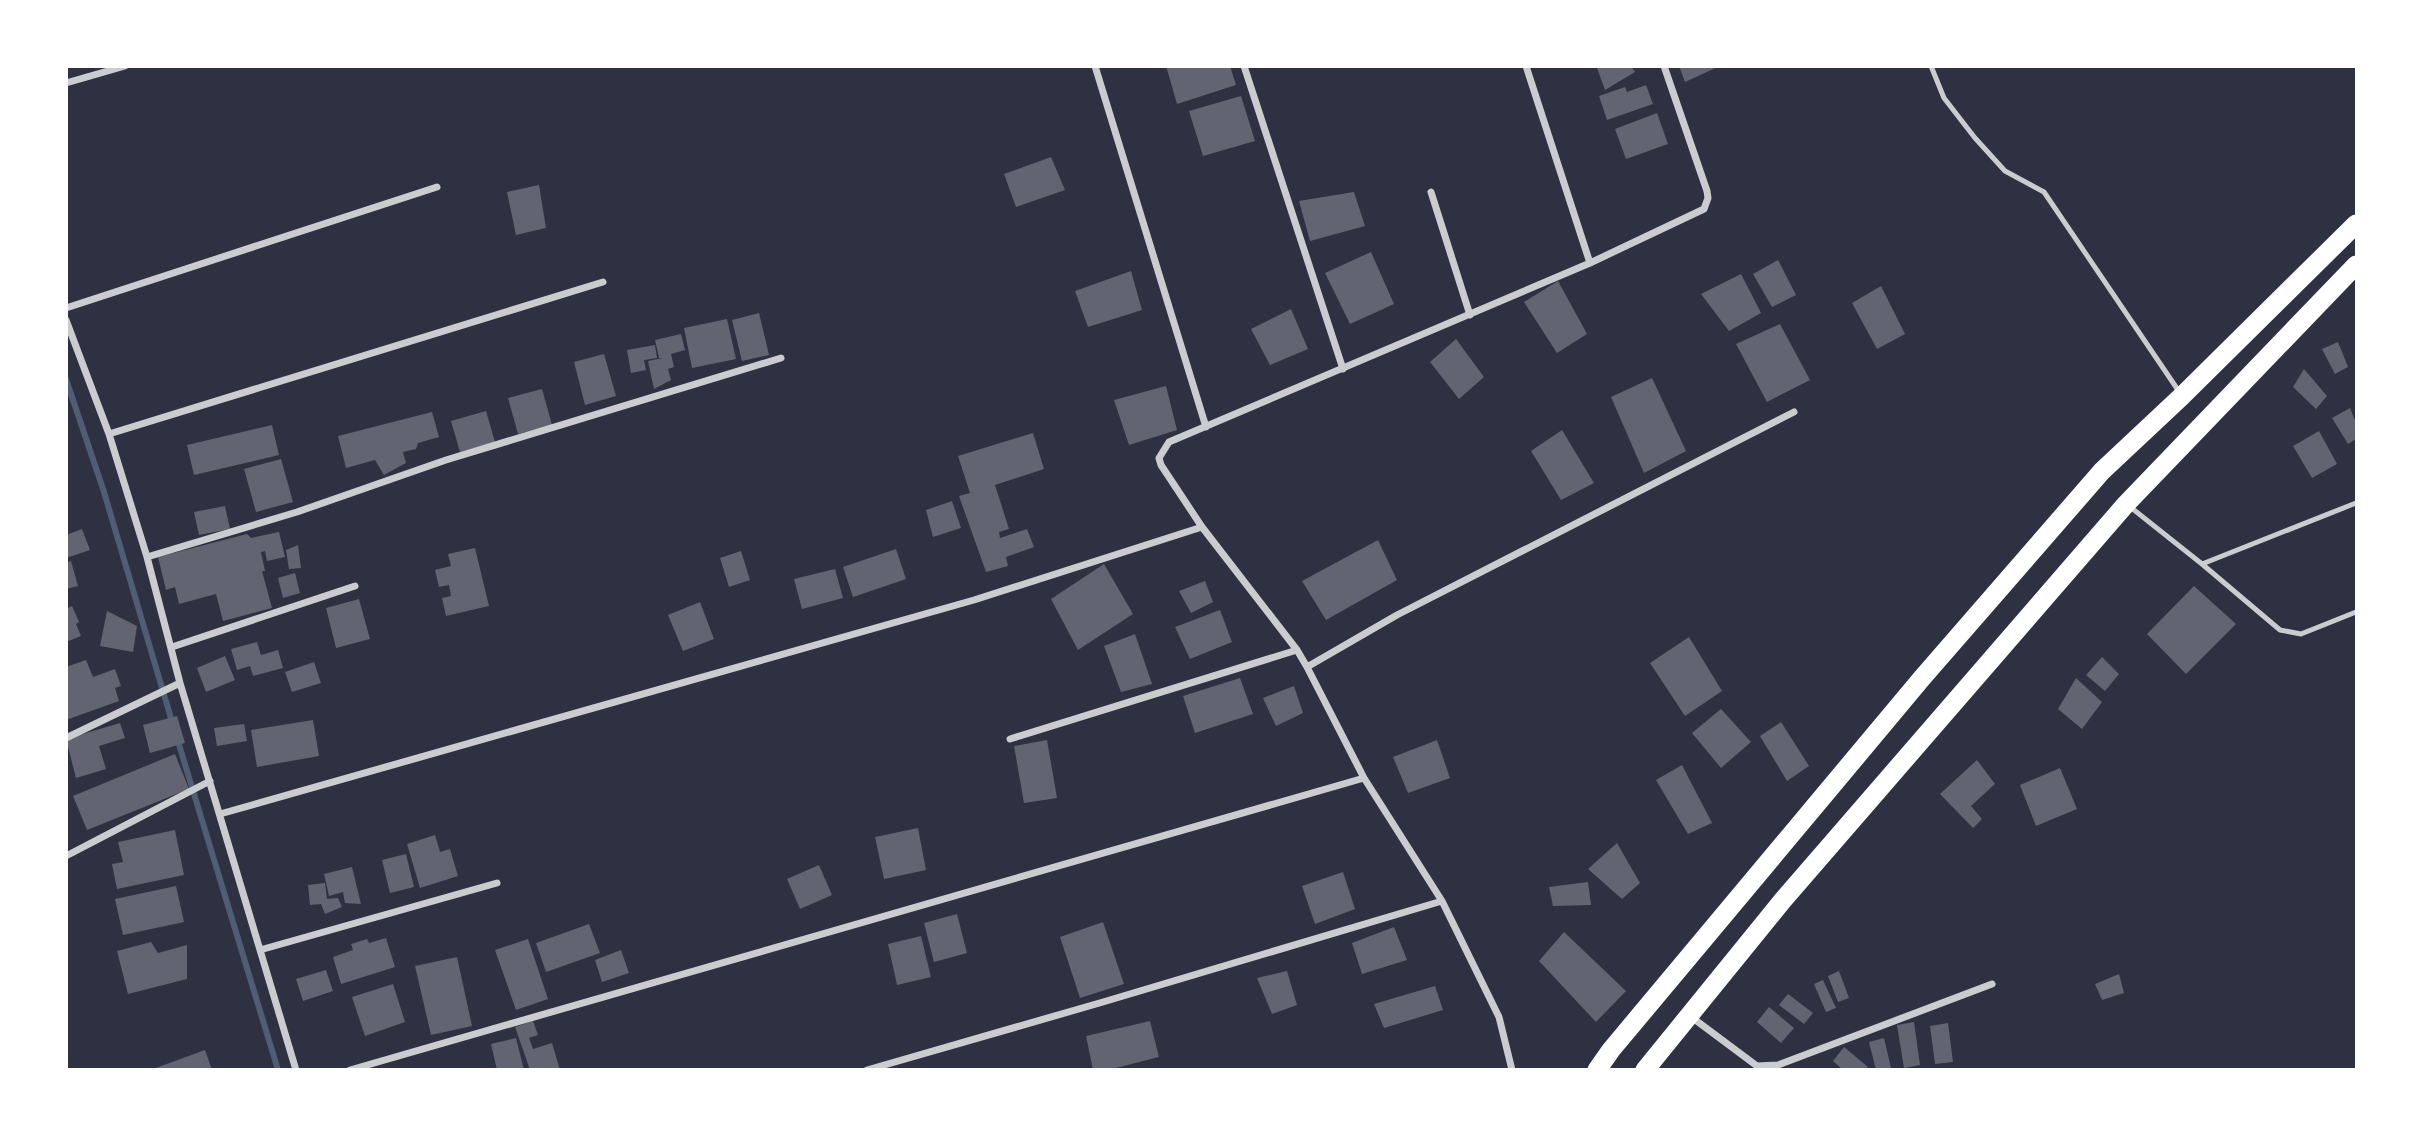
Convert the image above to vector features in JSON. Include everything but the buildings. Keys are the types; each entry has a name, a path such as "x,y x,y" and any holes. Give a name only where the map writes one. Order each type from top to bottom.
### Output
{"highway":[{"path":"1597,1069 1922,678 2102,471 2357,224"},
{"path":"1645,1069 1783,900 2126,503 2357,265"}],"street":[{"path":"66,83 125,66"},
{"path":"1095,66 1206,427"},
{"path":"1244,66 1343,369"},
{"path":"1526,66 1590,262"},
{"path":"1512,1069 1499,1017 1439,902 1364,778 1307,667 1202,527 1159,462 1163,449 1169,442 1470,315 1704,209 1708,198 1707,191 1664,66"},
{"path":"66,308 437,187"},
{"path":"1431,192 1470,315"},
{"path":"109,433 603,282"},
{"path":"66,320 109,433 148,557 206,783 220,814 296,1069"},
{"path":"148,557 297,512 446,460 781,358"},
{"path":"1307,667 1397,615 1794,412"},
{"path":"220,814 974,600 1202,527"},
{"path":"172,647 355,586"},
{"path":"1010,739 1294,651"},
{"path":"66,738 179,683"},
{"path":"349,1069 1364,778"},
{"path":"66,856 206,783"},
{"path":"260,950 497,883"},
{"path":"867,1069 1116,999 1439,902"},
{"path":"1689,1015 1757,1066 1777,1065 1992,984"}],"lane":[{"path":"1931,66 1944,98 2005,171 2044,192 2182,396"},
{"path":"2126,503 2280,630 2301,634 2357,612"},
{"path":"2202,564 2357,503"}],"waterway":[{"path":"66,379 104,492 173,725"},
{"path":"177,738 278,1070"}]}
